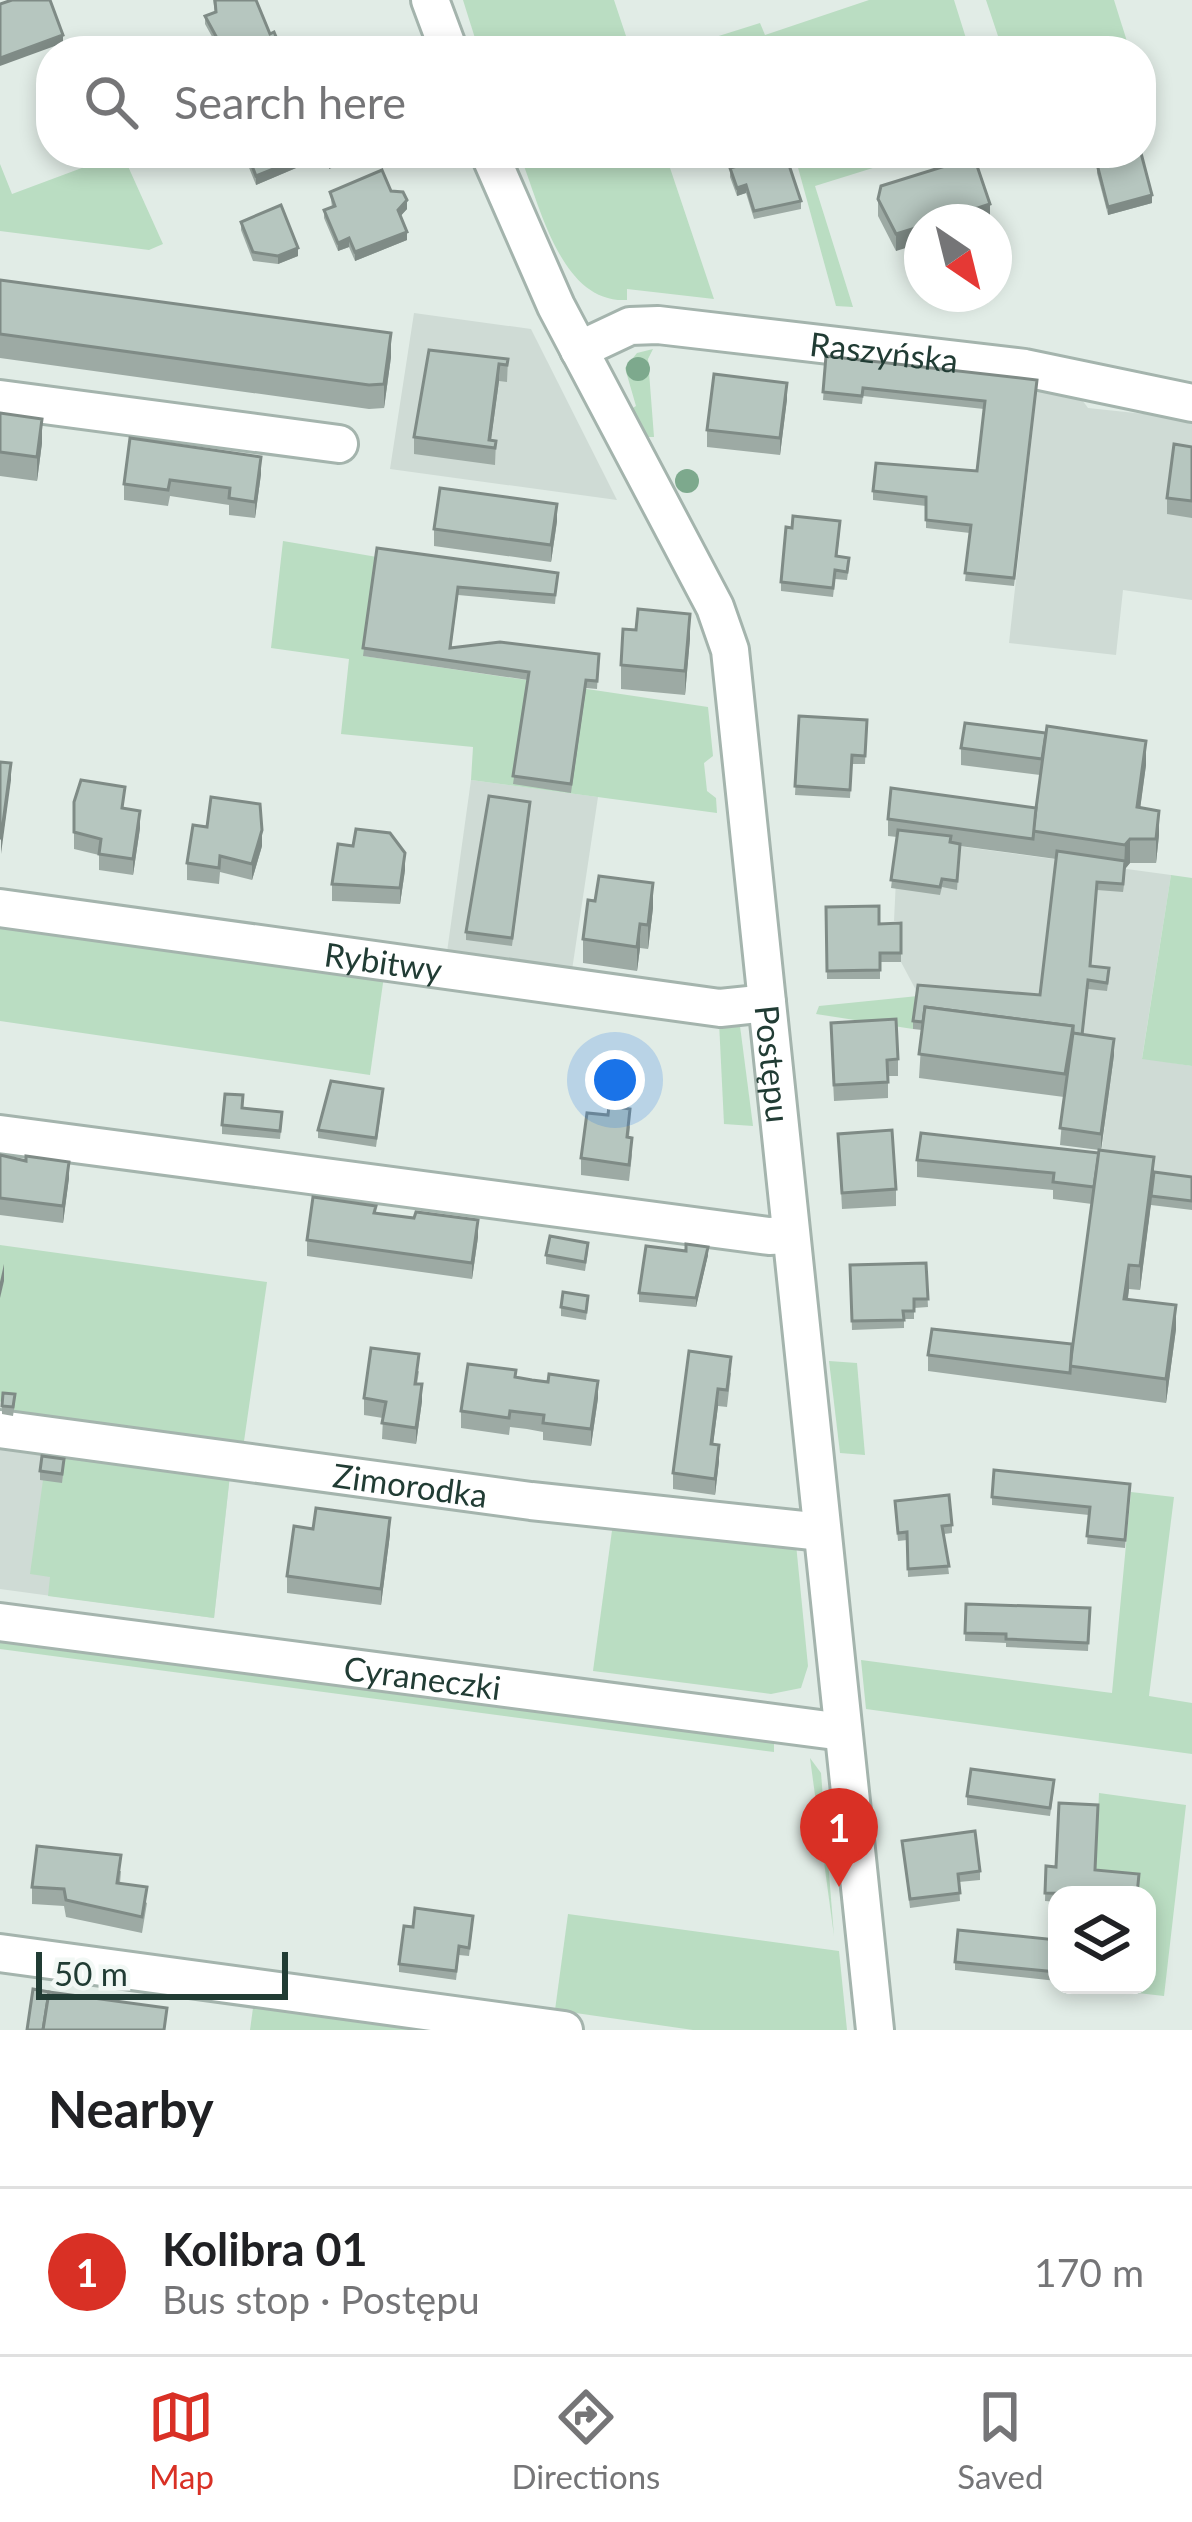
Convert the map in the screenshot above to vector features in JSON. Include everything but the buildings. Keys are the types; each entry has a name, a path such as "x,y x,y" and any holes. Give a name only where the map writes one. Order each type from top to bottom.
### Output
{"street":[{"path":"430,0 443,36"},
{"name":"Postępu","path":"496,168 579,350 726,634 875,2030"},
{"name":"Raszyńska","path":"579,350 630,326 658,325 1042,370 1183,395"},
{"path":"0,399 339,444"},
{"name":"Rybitwy","path":"0,908 720,1008 767,1003"},
{"path":"0,1134 770,1236 791,1235"},
{"name":"Zimorodka","path":"0,1429 531,1501 822,1532"},
{"name":"Cyraneczki","path":"0,1622 843,1732"},
{"path":"0,1953 564,2030"}],"shaded area":[{"path":"414,313 531,329 617,500 390,469"},
{"path":"1037,388 1077,393 1088,408 1192,419 1192,600 1123,590 1116,655 1009,643"},
{"path":"471,780 598,797 572,970 447,952"},
{"path":"898,838 1171,875 1142,1058 1192,1066 1192,1186 1099,1174 1113,1055 918,994 901,962 900,921 894,921"},
{"path":"0,1444 230,1475 214,1618 0,1589"}],"green space":[{"path":"463,0 614,0 626,36 474,36"},
{"path":"869,0 954,0 965,36 719,36 760,23 765,35"},
{"path":"986,0 1114,0 1125,36 998,36"},
{"path":"0,164 12,194 82,168 129,168 163,244 149,250 0,231"},
{"path":"525,168 670,168 714,299 627,289 627,300 604,297 569,269"},
{"path":"798,168 873,168 815,186 853,307 836,306"},
{"path":"653,349 648,359 654,437 641,437 628,411 636,406 625,368 637,353"},
{"path":"283,541 377,557 364,656 708,707 713,756 704,763 707,791 716,798 717,813 471,780 473,747 341,734 349,659 271,648"},
{"path":"1171,875 1192,878 1192,1066 1142,1059"},
{"path":"0,926 384,976 370,1075 0,1021"},
{"path":"918,996 913,1029 816,1014 819,1006"},
{"path":"719,1022 740,1026 753,1126 724,1124"},
{"path":"0,1245 267,1282 242,1455 20,1422 0,1401"},
{"path":"829,1361 857,1363 865,1455 840,1453"},
{"path":"65,1453 230,1475 214,1618 48,1596 50,1577 30,1574 43,1480 62,1482"},
{"path":"1131,1492 1174,1497 1149,1696 1192,1703 1192,1754 866,1709 861,1660 1112,1693"},
{"path":"613,1523 796,1544 808,1666 801,1688 771,1694 593,1671"},
{"path":"0,1634 774,1740 774,1752 0,1649"},
{"path":"810,1758 821,1773 834,1936"},
{"path":"1099,1793 1186,1805 1164,1996 1146,1994 1156,1994 1156,1886 1095,1878"},
{"path":"568,1914 839,1951 847,2030 693,2030 555,2010"},
{"path":"253,2008 432,2030 250,2030"}],"place":[{"name":"Kolibra 01","path":"839,1887"}]}
